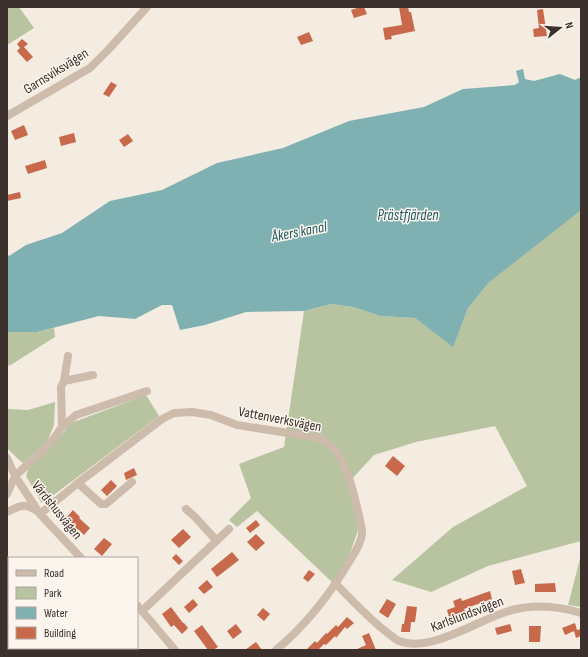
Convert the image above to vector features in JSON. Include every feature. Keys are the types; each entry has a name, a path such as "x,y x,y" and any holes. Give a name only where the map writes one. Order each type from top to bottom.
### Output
{"street":[{"name":"Garnsviksvägen","path":"7,116 90,68 147,7"},
{"path":"62,427 61,387 64,381 68,356"},
{"path":"64,381 93,375"},
{"path":"15,476 49,445 62,427 76,415 147,391"},
{"name":"Vattenverksvägen","path":"40,514 162,419 174,413 192,412 210,415 236,425 320,438 332,445 341,456 352,488 362,534 357,549 336,584 294,635 276,650"},
{"name":"Värdshusvägen","path":"7,458 15,476 40,514 80,557"},
{"name":"Värdshusvägen","path":"7,494 15,476"},
{"path":"78,483 101,504 106,504 132,482"},
{"path":"7,512 21,505 30,506 40,514"},
{"path":"186,509 216,540"},
{"path":"175,650 140,608 229,529"},
{"name":"Karlslundsvägen","path":"336,584 377,625 393,637 399,641 417,644 436,641 510,610 530,606 556,607 581,612"},
{"path":"7,645 8,650"}],"green space":[{"path":"7,7 19,7 34,28 7,45"},
{"path":"581,189 581,541 488,566 431,592 392,580 453,527 527,486 495,426 416,442 374,455 350,481 358,530 349,556 333,583 257,511 237,527 229,520 251,498 239,464 284,447 304,311 331,304 353,307 380,316 415,318 453,346 468,308 488,282"},
{"path":"54,328 55,337 9,366 7,361 7,332 37,332"},
{"path":"146,395 159,416 43,503 41,502 26,476 29,467 52,446 71,423"},
{"path":"55,402 54,425 47,442 23,463 7,448 7,409 28,410"},
{"path":"581,555 581,607 568,605"},
{"path":"72,649 104,650 73,650"}],"water":[{"name":"Prästfjärden","path":"523,69 525,79 534,81 560,74 575,80 581,77 581,210 488,283 468,308 453,347 415,318 380,316 353,307 331,304 304,311 246,312 205,325 180,330 172,305 162,305 135,319 99,316 37,332 7,332 7,254 9,256 26,245 62,233 110,201 162,190 217,163 283,148 349,121 424,107 463,89 515,85 519,82 516,71"}],"building":[{"path":"364,7 367,14 354,18 351,10"},
{"path":"399,7 408,7 409,12 411,12 415,31 391,36 392,39 385,40 383,28 402,25"},
{"path":"543,9 547,36 534,37 533,29 539,28 537,10"},
{"path":"309,32 313,41 301,45 297,37"},
{"path":"22,39 28,44 24,47 33,57 27,62 17,51 20,48 17,44"},
{"path":"111,82 117,85 109,97 103,94"},
{"path":"24,125 28,135 15,140 11,131"},
{"path":"74,133 76,142 61,146 59,137"},
{"path":"128,134 133,141 124,147 119,140"},
{"path":"45,160 47,168 28,174 25,166"},
{"path":"20,192 21,198 7,201 7,195"},
{"path":"393,456 405,466 397,476 385,466"},
{"path":"134,468 137,475 126,480 124,473"},
{"path":"111,480 117,486 107,496 101,490"},
{"path":"73,510 90,528 84,535 78,529 74,534 60,520 65,515 67,517"},
{"path":"256,520 260,525 250,533 246,528"},
{"path":"183,529 191,537 179,548 171,540"},
{"path":"256,534 265,543 256,551 247,542"},
{"path":"104,538 112,544 102,556 94,549"},
{"path":"232,552 239,560 217,577 211,569"},
{"path":"176,554 183,561 179,565 172,558"},
{"path":"521,569 525,583 515,585 512,571"},
{"path":"309,570 315,574 308,582 303,578"},
{"path":"207,580 213,587 204,594 198,588"},
{"path":"555,583 556,592 535,592 535,584"},
{"path":"490,591 492,599 464,609 467,615 461,617 459,614 449,617 447,610 455,607 453,601 461,598 462,601"},
{"path":"193,599 198,605 189,613 184,607"},
{"path":"387,599 396,604 388,618 379,612"},
{"path":"407,606 417,607 415,622 411,622 410,632 401,632 402,624 404,624"},
{"path":"171,607 188,628 182,634 174,625 171,627 162,614"},
{"path":"263,608 270,614 264,621 257,615"},
{"path":"347,617 354,623 347,629 345,627 336,638 335,636 326,645 324,644 318,650 306,650 315,641 317,643 336,625 338,627"},
{"path":"575,623 577,630 581,629 581,636 576,638 574,631 565,635 562,628"},
{"path":"236,624 242,632 233,639 227,631"},
{"path":"510,624 512,631 497,635 495,628"},
{"path":"202,625 218,647 213,650 208,650 194,631"},
{"path":"529,626 541,626 540,642 529,642"},
{"path":"369,633 376,650 355,650 366,645 362,636"},
{"path":"256,642 262,650 245,650"}],"water label":[{"name":"Åkers kanal","path":"299,232"}]}
